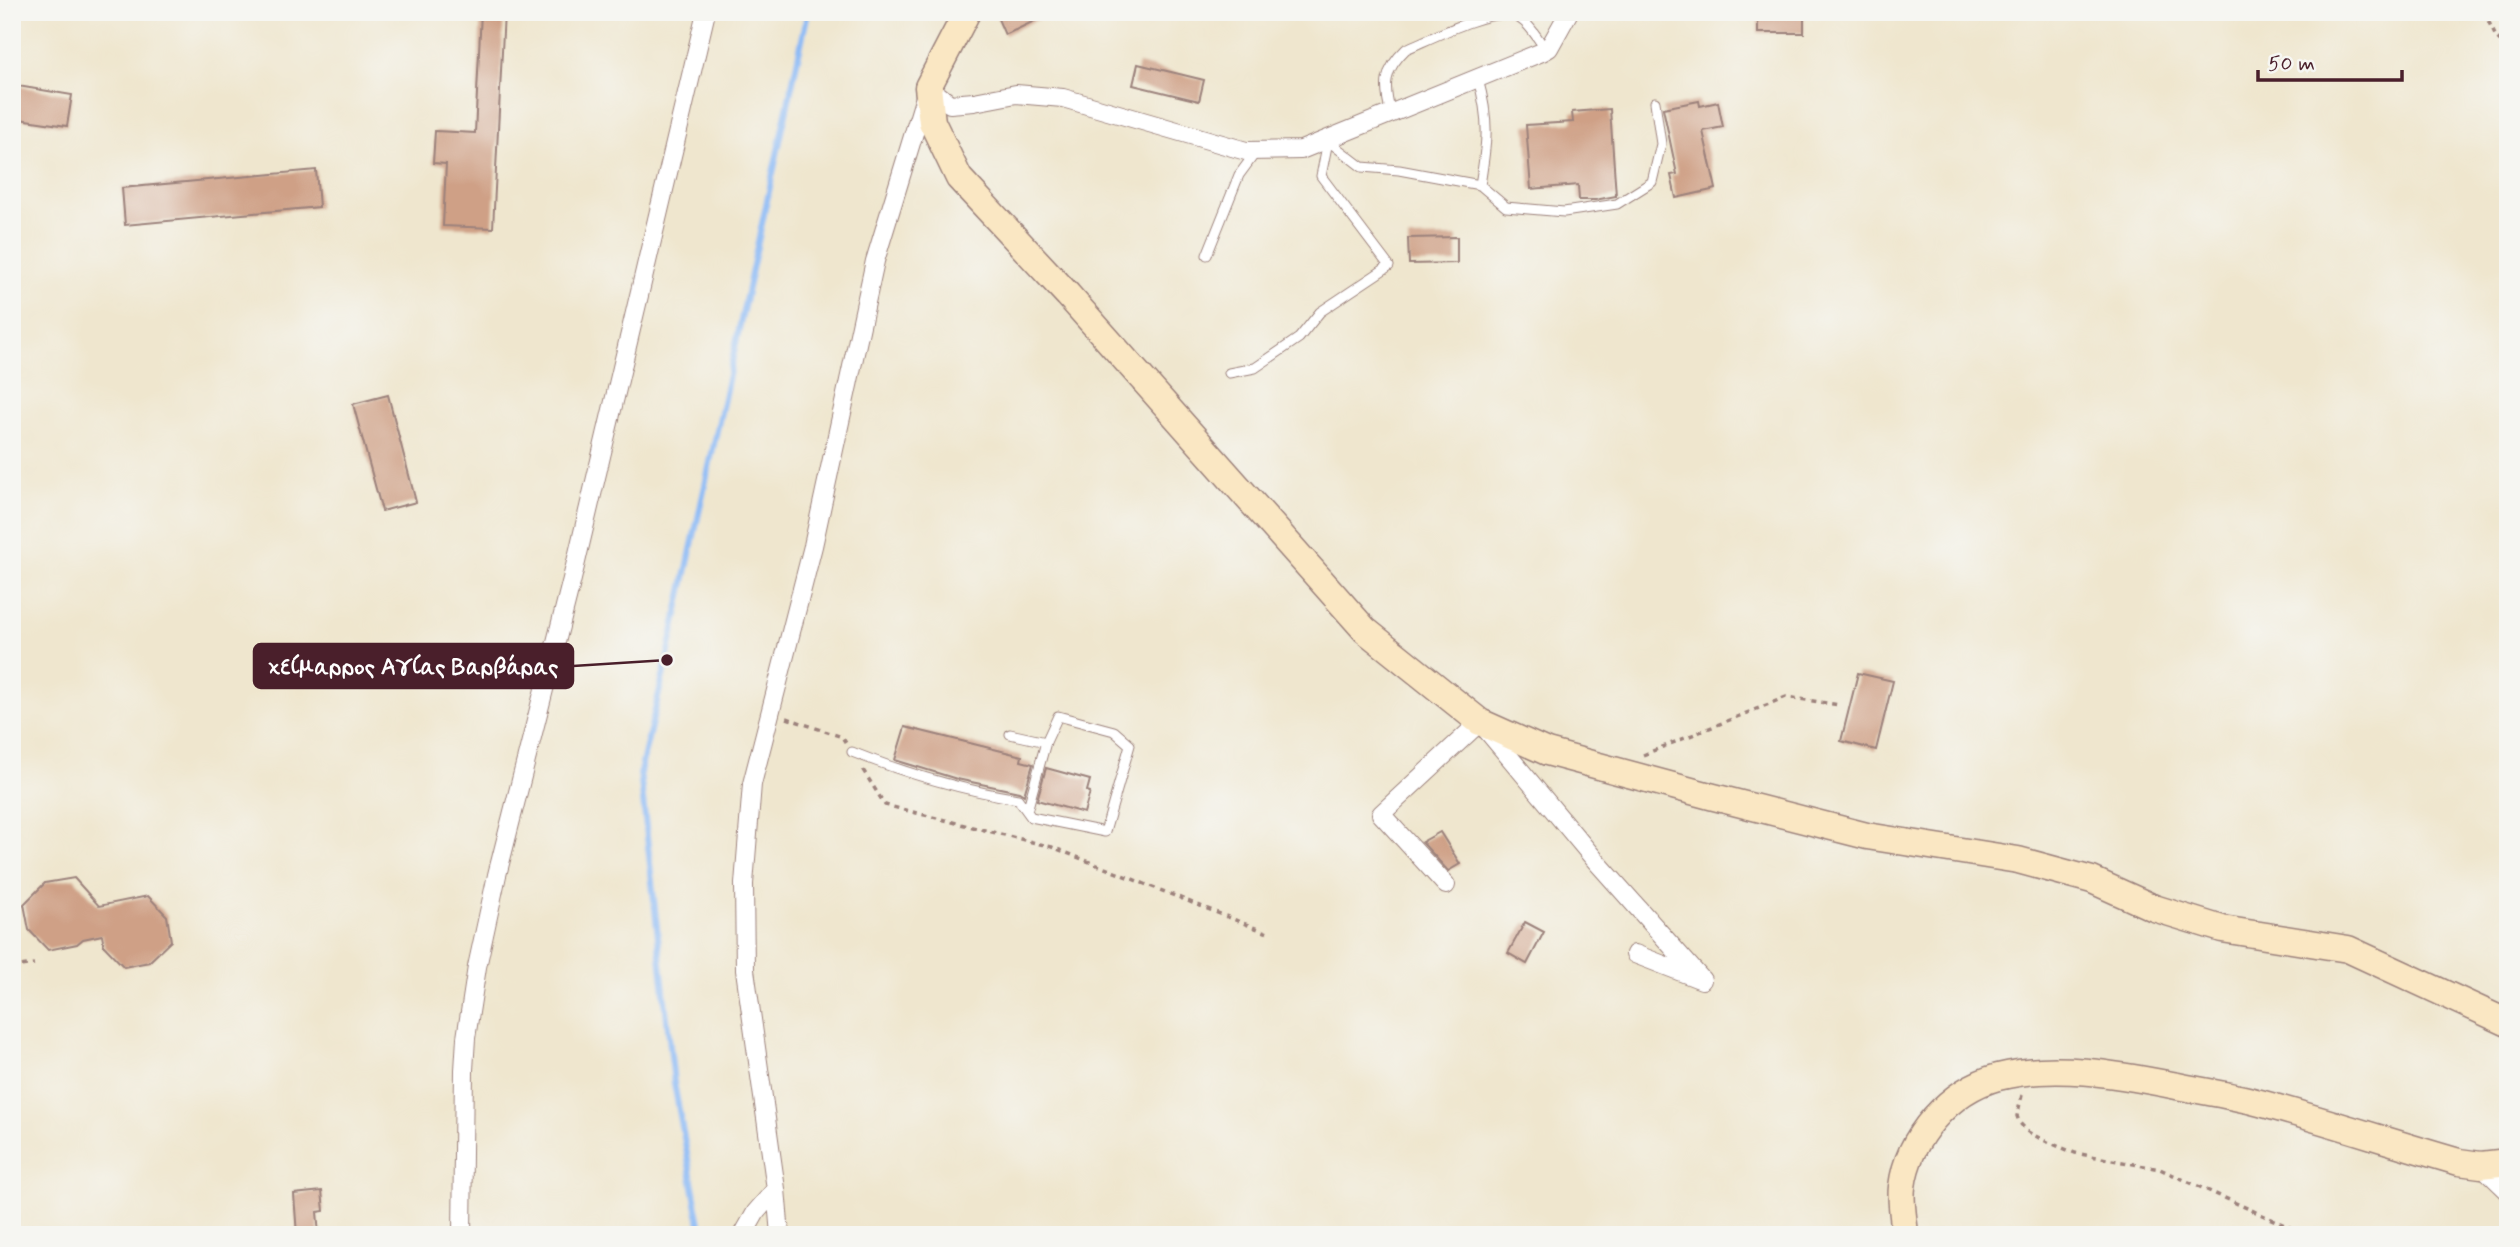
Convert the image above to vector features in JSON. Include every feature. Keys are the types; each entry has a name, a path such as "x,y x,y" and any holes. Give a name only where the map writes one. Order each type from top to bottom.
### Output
{"street":[{"path":"462,1235 464,1070 477,967 706,12"},
{"path":"780,1235 745,970 744,884 752,784 813,546 875,261 928,87 967,12"},
{"path":"928,87 950,104 1016,94 1063,98 1246,151 1301,150 1546,51 1569,12"},
{"path":"928,87 932,122 959,178 1068,295 1365,630 1480,722 1597,862 1702,980 1635,954"},
{"path":"1480,722 1547,751 1867,836 2018,860 2092,880 2154,908 2222,929 2348,949 2508,1023"},
{"path":"1446,885 1381,814 1480,722"},
{"path":"1905,1235 1902,1188 1912,1152 1931,1121 1964,1090 1997,1077 2032,1071 2082,1072 2136,1078 2258,1102 2459,1162 2481,1165 2508,1162"},
{"path":"2481,1165 2508,1191"},
{"path":"743,1235 756,1212 776,1189"}],"lane":[{"path":"1391,115 1385,91 1387,77 1397,58 1406,49 1493,14 1513,15 1527,24 1546,51"},
{"path":"1478,79 1486,107 1488,138 1480,185"},
{"path":"1228,373 1255,368 1299,338 1320,312 1390,266 1321,176 1328,141 1362,167 1399,170 1480,185 1506,207 1564,212 1617,204 1652,182 1661,144 1655,102"},
{"path":"1207,255 1239,175 1257,151"},
{"path":"852,752 892,768 1018,799 1031,817 1105,832 1130,745 1114,731 1058,716 1046,742 1027,811"},
{"path":"1010,734 1046,742"}],"path":[{"path":"2484,12 2496,37 2508,48"},
{"path":"1609,768 1786,697 1839,705"},
{"path":"771,712 842,737 886,805 1052,847 1268,933"},
{"path":"12,967 33,964"},
{"path":"2032,1071 2022,1092 2017,1116 2028,1132 2075,1153 2160,1169 2307,1235"}],"building":[{"path":"481,12 504,12 493,228 443,226 446,164 433,163 435,131 475,133"},
{"path":"995,12 1053,12 1005,35"},
{"path":"1758,12 1804,12 1804,33 1758,33"},
{"path":"1138,64 1204,80 1199,101 1133,85"},
{"path":"12,85 72,95 67,126 12,118"},
{"path":"1699,101 1700,106 1718,102 1723,127 1703,131 1716,189 1676,198 1671,175 1677,174 1663,108"},
{"path":"1610,109 1616,196 1579,200 1578,185 1531,189 1526,125 1573,122 1572,112"},
{"path":"316,170 319,207 125,225 122,188"},
{"path":"1457,237 1457,263 1409,264 1408,238"},
{"path":"388,395 416,502 382,511 353,404"},
{"path":"1858,673 1893,681 1876,750 1841,741"},
{"path":"905,727 1022,756 1021,761 1033,764 1024,795 957,779 895,760"},
{"path":"1046,768 1090,780 1087,791 1090,792 1084,813 1037,800"},
{"path":"1440,832 1460,864 1448,871 1422,842"},
{"path":"74,878 99,906 148,896 167,916 171,941 149,962 124,967 104,946 102,935 48,950 29,930 24,904 45,883"},
{"path":"1525,922 1544,932 1527,964 1508,953"},
{"path":"322,1191 324,1211 317,1212 319,1235 297,1235 294,1194"}],"waterway":[{"path":"702,1235 674,1083 640,772 667,660 808,12"}],"place":[{"name":"χείμαρρος Αγίας Βαρβάρας","path":"667,660"}]}
